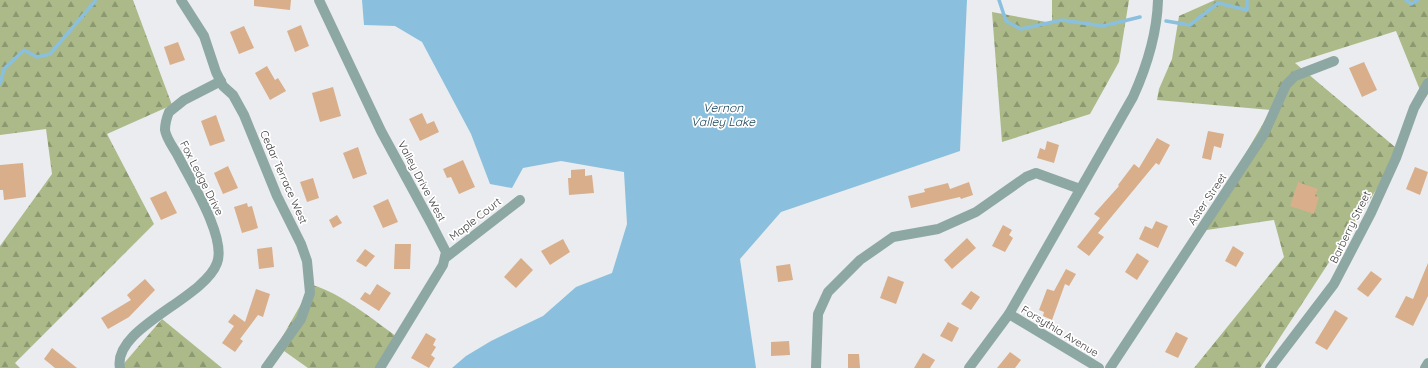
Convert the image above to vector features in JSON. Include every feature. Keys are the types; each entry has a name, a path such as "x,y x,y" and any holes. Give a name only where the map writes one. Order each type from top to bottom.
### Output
{"street":[{"name":"Cedar Terrace West","path":"181,0 204,36 208,54 223,86 233,95 244,114 277,196 301,244 309,273 310,292 301,319 266,368"},
{"name":"Valley Drive West","path":"319,0 381,131 432,223 446,252 445,258"},
{"path":"969,368 1009,314 1133,97 1146,67 1155,32 1158,0"},
{"name":"Aster Street","path":"1110,368 1264,134 1286,85 1295,76 1334,61"},
{"name":"Fox Ledge Drive","path":"120,368 119,361 122,350 133,336 164,311 201,285 217,263 219,253 217,238 211,219 165,131 169,112 184,100 221,81"},
{"name":"Barberry Street","path":"1270,368 1334,284 1371,213 1396,158 1414,108 1428,83"},
{"path":"816,368 818,314 828,292 860,260 893,238 938,229 976,212 1026,177 1036,173 1080,189"},
{"name":"Maple Court","path":"445,258 520,200"},
{"path":"380,368 444,265 445,258"},
{"name":"Forsythia Avenue","path":"1009,314 1098,368"},
{"path":"1425,368 1428,363"}],"green space":[{"path":"0,0 133,0 172,105 107,134 154,224 15,363 20,368 0,368 0,246 52,174 46,129 0,135"},
{"path":"1052,0 1129,0 1119,62 1090,114 1002,142 992,12 1052,23"},
{"path":"1215,0 1428,0 1428,94 1424,100 1396,31 1295,63 1401,152 1260,368 1194,368 1284,257 1274,220 1200,231 1271,110 1157,100 1159,89 1172,59 1179,16"},
{"path":"312,285 334,294 346,301 400,339 383,368 308,368 277,346"},
{"path":"162,319 222,368 120,368"}],"water":[{"name":"Vernon Valley Lake","path":"362,0 967,0 960,151 781,212 740,259 756,368 452,368 466,356 491,341 543,316 576,287 612,273 627,224 624,172 561,161 523,168 512,188 490,184 471,134 422,42 395,26 364,25"}],"building":[{"path":"254,0 291,0 290,10 254,6"},
{"path":"301,25 309,46 295,52 287,31"},
{"path":"244,26 254,48 239,54 230,32"},
{"path":"178,42 185,60 170,65 164,47"},
{"path":"1364,62 1377,90 1362,97 1349,68"},
{"path":"267,66 275,80 278,78 286,91 270,100 255,73"},
{"path":"333,87 341,116 320,122 312,93"},
{"path":"422,113 427,124 434,121 439,132 420,141 409,119"},
{"path":"216,115 225,141 210,146 201,121"},
{"path":"1208,131 1224,134 1221,148 1214,146 1211,160 1202,158"},
{"path":"1157,138 1170,145 1159,165 1156,163 1098,233 1104,237 1089,256 1077,247 1100,218 1094,214 1119,186 1118,185 1134,164 1139,168"},
{"path":"1047,141 1059,145 1054,163 1037,158 1040,148 1045,150"},
{"path":"358,147 367,174 353,179 343,153"},
{"path":"463,160 475,187 459,194 451,177 447,178 443,169"},
{"path":"23,163 26,197 4,200 3,190 0,190 0,165"},
{"path":"228,166 238,188 223,194 214,173"},
{"path":"1415,167 1428,172 1420,195 1406,189"},
{"path":"585,169 585,176 592,175 594,193 569,195 568,178 571,178 571,170"},
{"path":"313,178 319,198 307,202 300,182"},
{"path":"969,182 973,195 961,199 960,197 911,208 908,196 925,192 924,189 948,183 950,189"},
{"path":"1298,182 1318,189 1315,196 1319,197 1314,214 1290,206"},
{"path":"166,191 177,213 161,220 150,198"},
{"path":"388,199 398,222 383,228 373,206"},
{"path":"247,203 248,207 252,206 258,228 242,233 234,207"},
{"path":"337,215 342,223 333,228 329,220"},
{"path":"1156,221 1168,226 1158,248 1139,239 1145,226 1152,229"},
{"path":"1003,225 1012,230 1009,235 1013,238 1005,252 992,246"},
{"path":"967,238 976,248 952,269 944,260"},
{"path":"563,239 570,252 550,265 541,251"},
{"path":"395,244 411,244 410,269 394,269"},
{"path":"1233,246 1244,253 1236,267 1225,261"},
{"path":"272,247 274,267 259,269 257,249"},
{"path":"365,249 375,256 366,267 356,261"},
{"path":"1137,253 1149,261 1137,280 1125,272"},
{"path":"521,258 533,270 516,288 504,277"},
{"path":"1428,263 1428,296 1413,326 1395,317 1406,296 1413,299"},
{"path":"790,264 793,280 778,282 776,266"},
{"path":"1066,269 1076,274 1069,286 1065,284 1052,320 1043,316 1044,312 1039,310 1047,289 1054,291"},
{"path":"1371,271 1382,279 1368,297 1357,289"},
{"path":"888,276 904,282 896,304 880,298"},
{"path":"145,279 155,290 129,317 108,329 101,318 131,300 127,295"},
{"path":"377,284 391,293 379,311 360,299 365,292 370,295"},
{"path":"256,289 270,294 263,317 258,315 240,339 243,341 235,352 222,343 234,326 228,322 234,314 245,322"},
{"path":"971,291 980,297 971,310 961,304"},
{"path":"1335,310 1348,318 1327,350 1315,343"},
{"path":"948,322 959,328 952,342 940,336"},
{"path":"1176,332 1188,338 1178,358 1165,352"},
{"path":"426,333 436,339 433,345 436,347 431,355 435,358 429,368 411,358"},
{"path":"789,341 790,355 771,356 771,342"},
{"path":"52,348 77,368 55,368 44,359"},
{"path":"1010,352 1021,360 1015,368 997,368"},
{"path":"923,353 935,360 930,368 914,368"},
{"path":"848,354 859,354 860,368 848,368"}],"waterway":[{"path":"0,84 4,69 24,50 37,57 50,54 96,0"},
{"path":"999,0 1006,21 1021,29 1062,20 1103,26 1140,17"},
{"path":"1166,21 1190,25 1218,3 1247,10 1247,0"},
{"path":"1406,0 1411,4 1418,0"}]}
